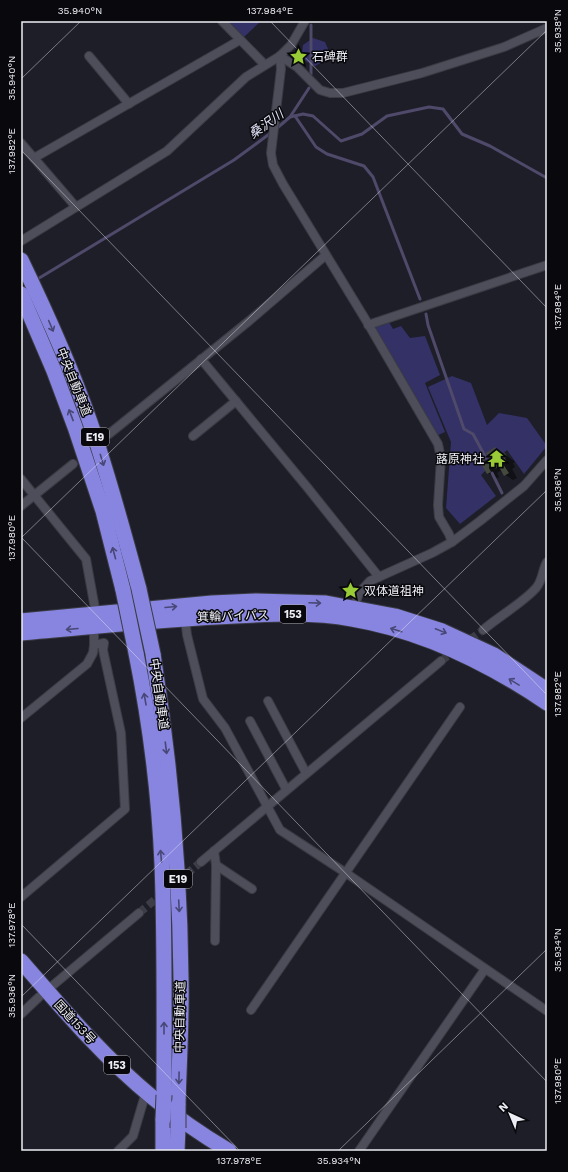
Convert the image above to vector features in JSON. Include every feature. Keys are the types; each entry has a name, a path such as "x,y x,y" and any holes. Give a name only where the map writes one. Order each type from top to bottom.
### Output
{"highway":[{"name":"中央自動車道","path":"21,260 36,290 90,421 139,589 153,654 171,784 178,883 182,978 178,1151"},
{"name":"中央自動車道","path":"22,296 54,371 75,427 103,511 123,590 146,704 153,758 162,863 163,1151"},
{"name":"箕輪バイパス","path":"21,633 212,603 256,601 326,603 395,616 442,631 494,655 547,690"},
{"name":"箕輪バイパス","path":"21,621 95,621 268,614 311,614 359,620 392,628 434,642 459,653 491,668 547,704"},
{"name":"国道153号","path":"21,961 87,1036 146,1092 187,1124 229,1151"}],"street":[{"path":"222,21 265,65"},
{"path":"21,241 167,151 246,77 280,56 291,45 305,21"},
{"path":"280,56 297,67 320,90 330,93 343,93 422,73 504,47 547,28"},
{"path":"34,158 240,40"},
{"path":"89,56 129,104"},
{"path":"280,56 281,69 273,137 273,165 438,444 441,458 438,505 439,517 452,542"},
{"path":"21,143 76,207"},
{"path":"109,434 249,321 326,255"},
{"path":"368,325 547,265"},
{"path":"201,359 379,577"},
{"path":"193,436 236,401"},
{"path":"354,608 359,593 370,582 452,542 524,486 547,460"},
{"path":"21,506 73,464"},
{"path":"21,479 86,559 95,621 94,645 87,664 21,718"},
{"path":"483,630 537,588 547,562"},
{"path":"186,618 187,635 203,699 225,728 280,830 346,873 547,1011"},
{"path":"21,897 125,809 121,733 103,650 104,643 94,645"},
{"path":"201,862 286,789 441,661"},
{"path":"268,701 306,773"},
{"path":"250,1010 460,707"},
{"path":"250,720 286,789"},
{"path":"214,851 216,865 215,941"},
{"path":"216,865 252,889"},
{"path":"21,1014 139,913"},
{"path":"359,1151 486,969"},
{"path":"118,1151 133,1136 146,1092"}],"shaded area":[{"path":"228,21 261,21 244,37"},
{"path":"313,38 325,42 329,51 326,60 315,66 305,60 302,56 303,45"},
{"path":"389,322 393,329 401,326 410,338 425,336 440,375 425,383 445,432 436,436 373,327"},
{"path":"452,376 471,383 487,425 499,413 527,418 547,446 524,474 507,450 481,475 496,496 460,524 446,508 451,442 428,387"}],"building":[{"path":"495,447 503,454 505,453 507,457 505,458 507,462 503,464 509,473 504,476 499,467 495,469 493,466 489,468 491,472 487,474 479,460 483,457 485,461 489,459 486,453"}],"waterway":[{"path":"311,25 311,74"},
{"path":"290,117 309,88"},
{"name":"桑沢川","path":"276,129 290,117 303,114 313,116 341,141 362,134 387,116 429,107 443,109 462,134 490,146 547,178"},
{"path":"295,116 316,147 327,154 364,166 373,177 420,299"},
{"name":"桑沢川","path":"36,280 234,160 272,132"},
{"path":"426,314 428,325 464,429 473,434 486,458"},
{"path":"492,473 502,493"}],"tunnel":[{"path":"441,661 483,630"},
{"path":"177,882 201,862"},
{"path":"139,913 163,893"}],"place":[{"name":"石碑群","path":"299,57"},
{"name":"蕗原神社","path":"497,459"},
{"name":"双体道祖神","path":"351,591"}]}
